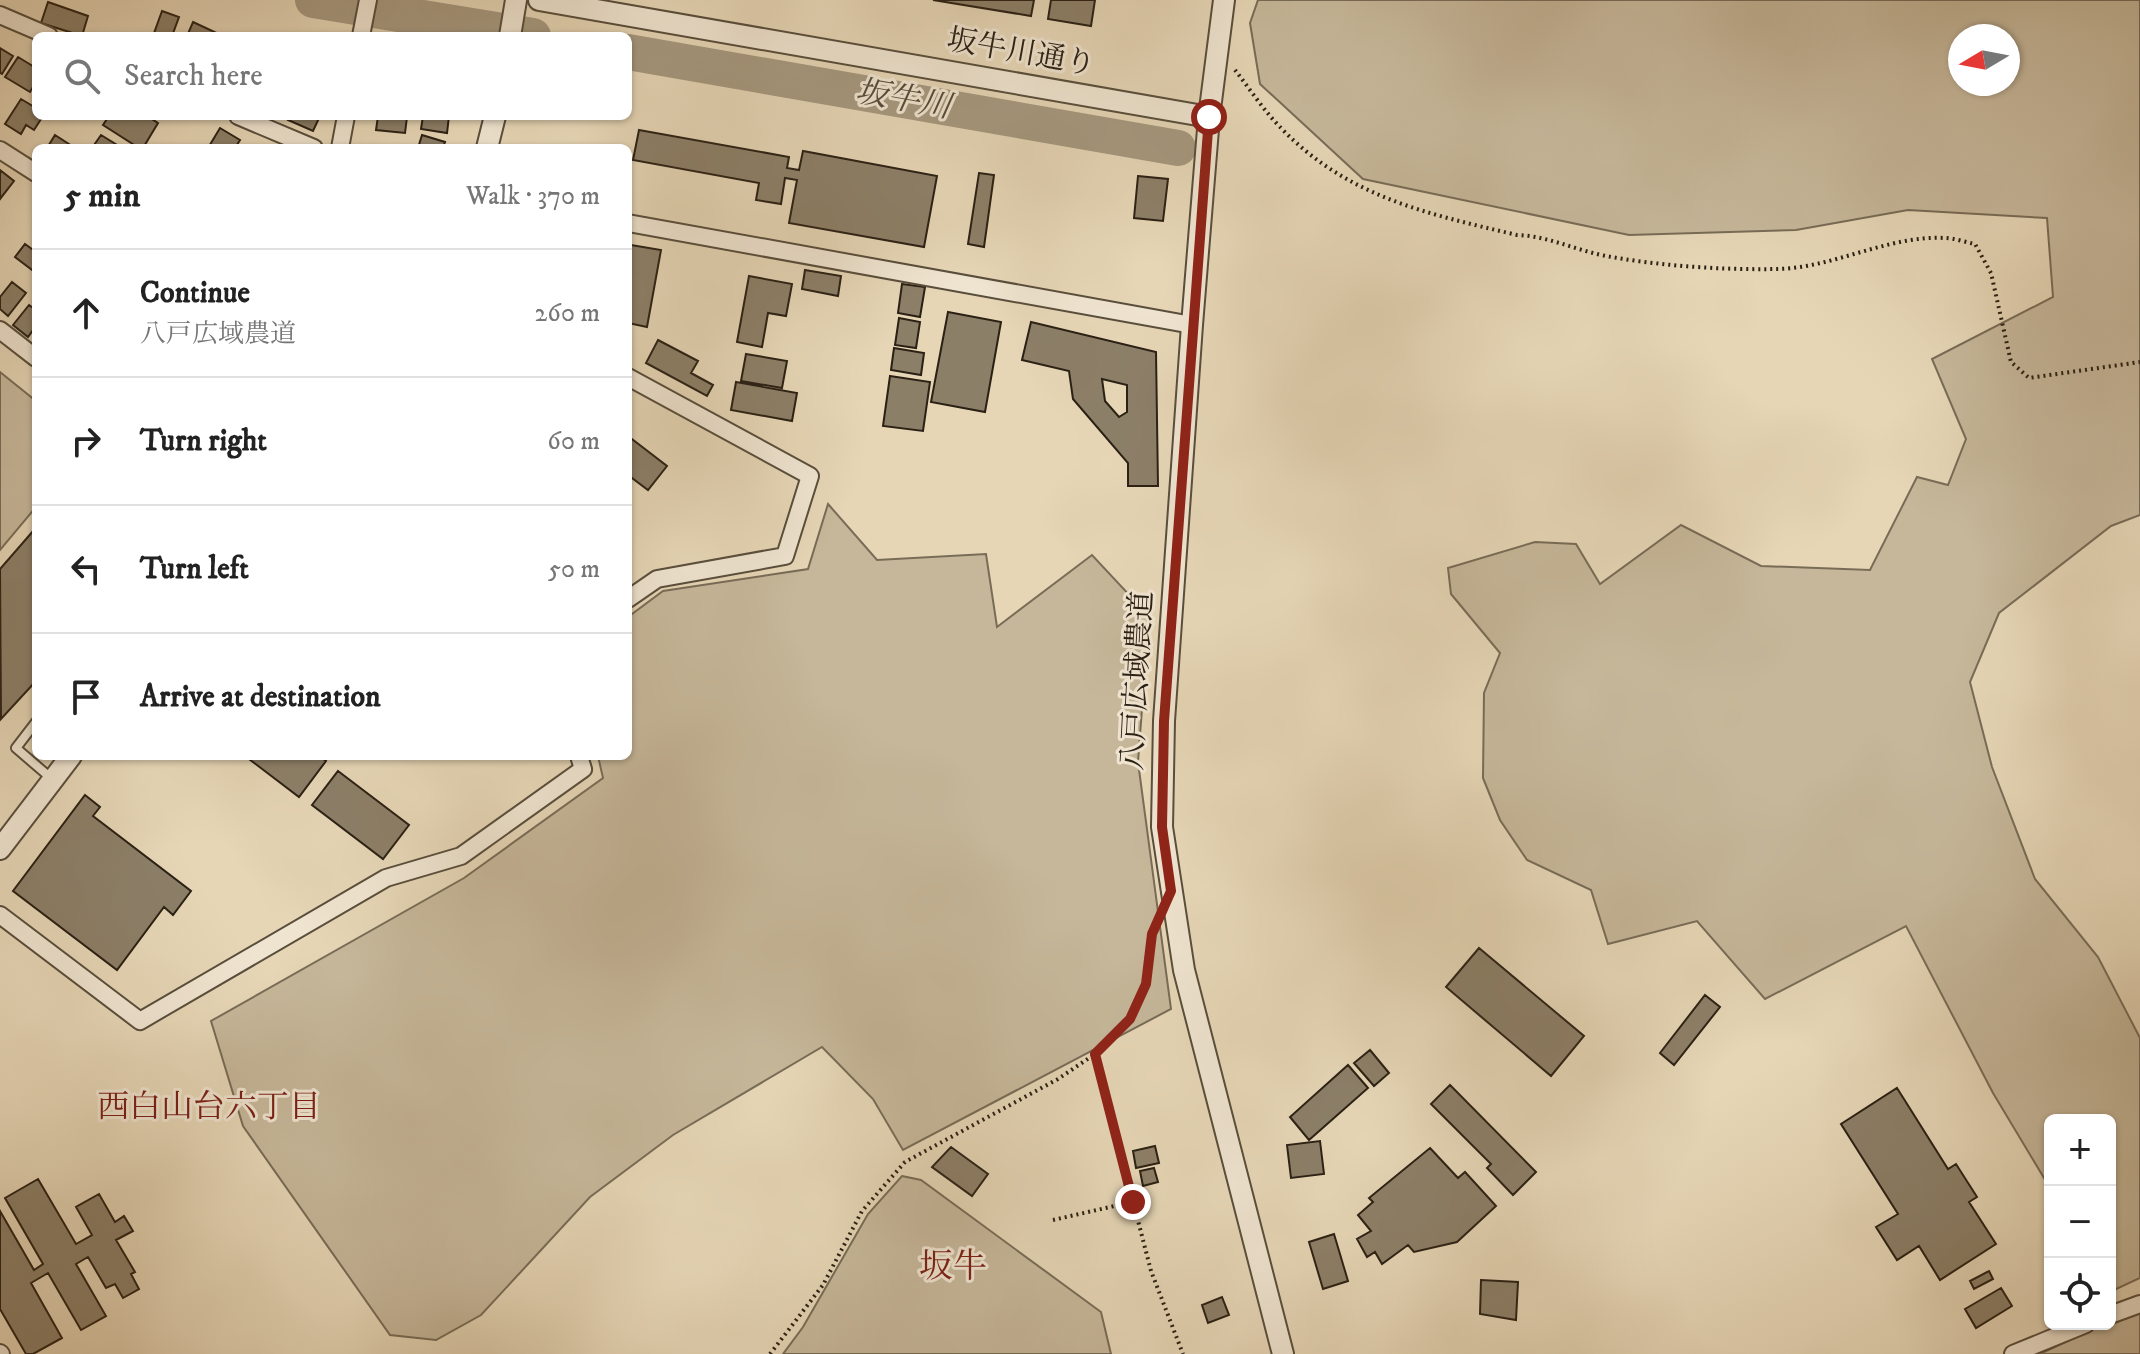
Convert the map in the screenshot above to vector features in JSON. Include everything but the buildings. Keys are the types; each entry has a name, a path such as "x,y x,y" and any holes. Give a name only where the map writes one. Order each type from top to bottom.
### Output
{"street":[{"path":"0,9 4,0"},
{"path":"362,32 368,0"},
{"name":"坂牛川通り","path":"539,0 1209,117"},
{"name":"八戸広域農道","path":"1224,0 1209,117 1192,325 1164,721 1162,827 1184,970 1283,1354"},
{"path":"511,32 515,6"},
{"path":"0,15 40,32"},
{"path":"248,120 304,144"},
{"path":"341,144 345,120"},
{"path":"488,144 494,120"},
{"path":"0,150 32,170"},
{"path":"632,224 1192,325"},
{"path":"0,330 32,355"},
{"path":"632,379 810,476 785,556 657,579 632,596"},
{"path":"0,849 68,760"},
{"path":"0,915 140,1021 386,878 461,856 583,769 580,760"},
{"path":"2116,1313 2140,1304"},
{"path":"2013,1354 2071,1330"}],"lane":[{"path":"32,727 16,748 52,780"}],"path":[{"path":"1216,46 1279,127 1307,153 1335,174 1404,208 1517,235 1536,235 1605,256 1680,265 1776,269 1813,266 1902,243 1945,238 1975,244 1991,273 2011,362 2029,378 2140,362"},
{"path":"770,1354 823,1285 862,1211 905,1162 939,1140 1058,1079 1095,1054 1130,1019 1146,984 1152,934 1171,891"},
{"path":"1095,1054 1151,1271 1183,1354"},
{"path":"1053,1220 1133,1202"}],"shaded area":[{"path":"1258,0 2140,0 2140,515 2111,526 1999,613 1970,682 1992,767 2035,879 2098,957 2140,1038 2140,1278 2116,1289 2116,1114 2044,1114 2044,1178 1993,1093 1906,926 1765,999 1697,921 1608,944 1591,890 1527,860 1500,820 1483,778 1484,693 1500,653 1451,594 1448,568 1535,542 1576,544 1600,584 1681,525 1761,566 1870,570 1917,477 1948,485 1966,439 1932,359 2053,297 2047,218 1908,210 1796,230 1629,235 1363,179 1260,84 1250,23"},
{"path":"0,372 32,398 32,512 0,550"},
{"path":"828,504 877,560 986,554 997,627 1092,555 1149,616 1138,762 1171,1009 903,1150 873,1099 822,1047 673,1135 590,1197 481,1315 436,1340 390,1335 243,1126 211,1021 464,878 603,778 599,760 632,760 632,614 663,591 808,569"},
{"path":"902,1176 921,1180 1101,1312 1111,1354 783,1354 803,1327 868,1214"},
{"path":"2140,1307 2140,1354 2040,1354 2091,1330 2116,1330 2116,1318"}],"waterway":[{"name":"坂牛川","path":"313,0 509,32"},
{"name":"坂牛川","path":"632,53 1178,148"}],"district":[{"name":"西白山台六丁目","path":"209,1108"},
{"name":"坂牛","path":"953,1267"}],"route":[{"path":"1133,1202 1095,1054 1130,1019 1146,984 1152,934 1171,891 1162,827 1164,721 1209,117"}]}
